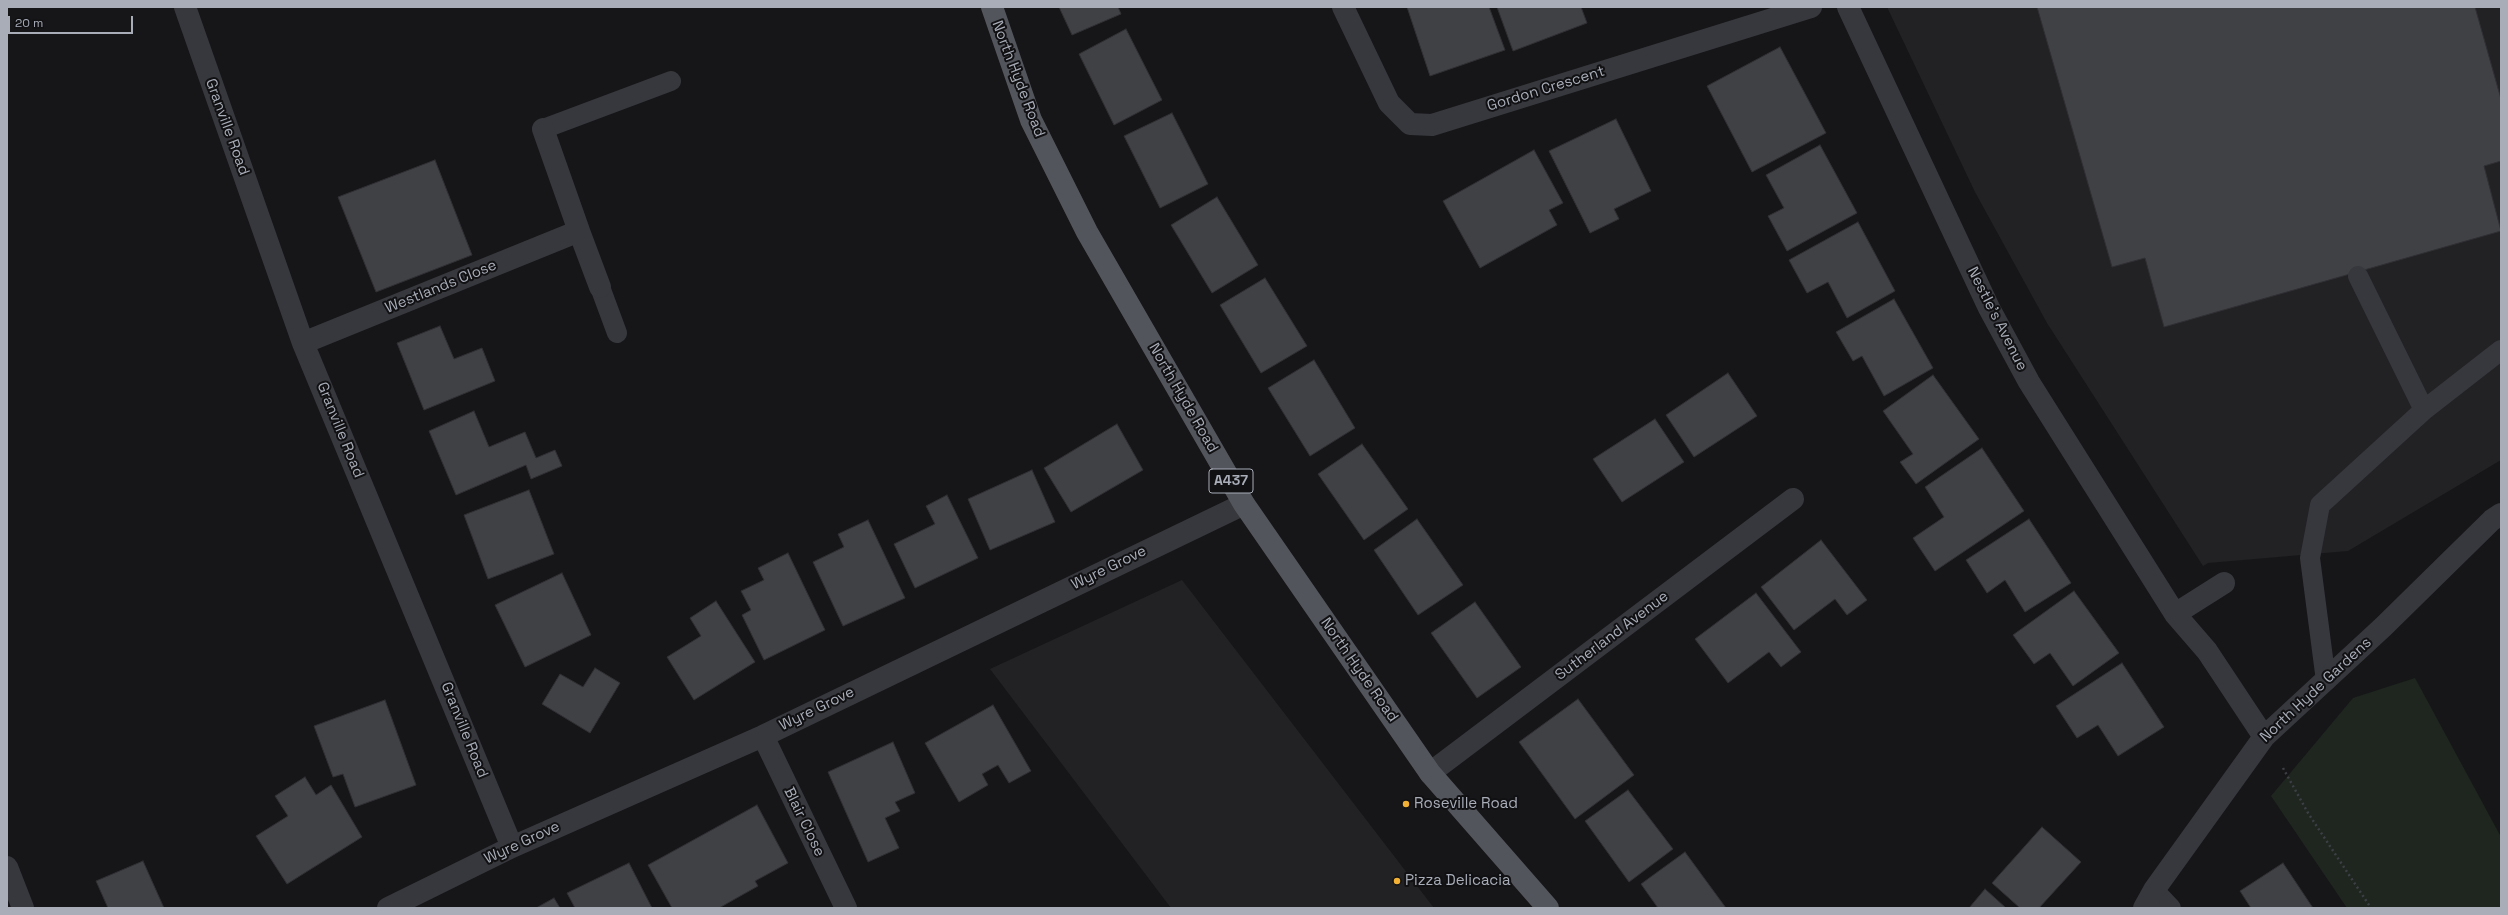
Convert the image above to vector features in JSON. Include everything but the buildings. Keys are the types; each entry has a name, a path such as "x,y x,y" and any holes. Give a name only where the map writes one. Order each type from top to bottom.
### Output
{"main road":[{"name":"North Hyde Road","path":"992,7 1031,120 1087,232 1244,504 1430,772 1548,908"}],"street":[{"name":"Granville Road","path":"185,7 304,343 512,847"},
{"name":"Gordon Crescent","path":"1343,7 1389,103 1410,124 1432,125 1812,7"},
{"name":"Nestle's Avenue","path":"1848,7 1989,308 2029,382 2175,614 2207,650 2222,676 2264,737"},
{"path":"543,129 600,287"},
{"name":"Westlands Close","path":"304,343 579,231"},
{"name":"Sutherland Avenue","path":"1430,772 1793,499"},
{"name":"Wyre Grove","path":"388,908 512,847 763,736 1244,504"},
{"name":"North Hyde Gardens","path":"2149,899 2264,737 2326,681 2492,520 2501,514"},
{"path":"2175,614 2224,583"},
{"name":"Blair Close","path":"763,736 846,908"},
{"path":"7,867 22,908"}],"lane":[{"path":"543,129 671,81"},
{"path":"2358,276 2424,410"},
{"path":"600,287 617,333"},
{"path":"2326,681 2310,558 2320,505 2424,410 2501,350"},
{"path":"2149,899 2171,908"}],"path":[{"path":"2264,737 2308,813 2371,908"}],"shaded area":[{"path":"1887,7 2501,7 2501,460 2348,551 2208,563 2203,566 2047,323 1975,192"},
{"path":"1182,580 1434,908 1171,908 990,669"},
{"path":"2415,678 2501,837 2501,908 2347,908 2271,796 2353,698"}],"place":[{"name":"Roseville Road","path":"1406,804"},
{"name":"Pizza Delicacia","path":"1397,881"}]}
